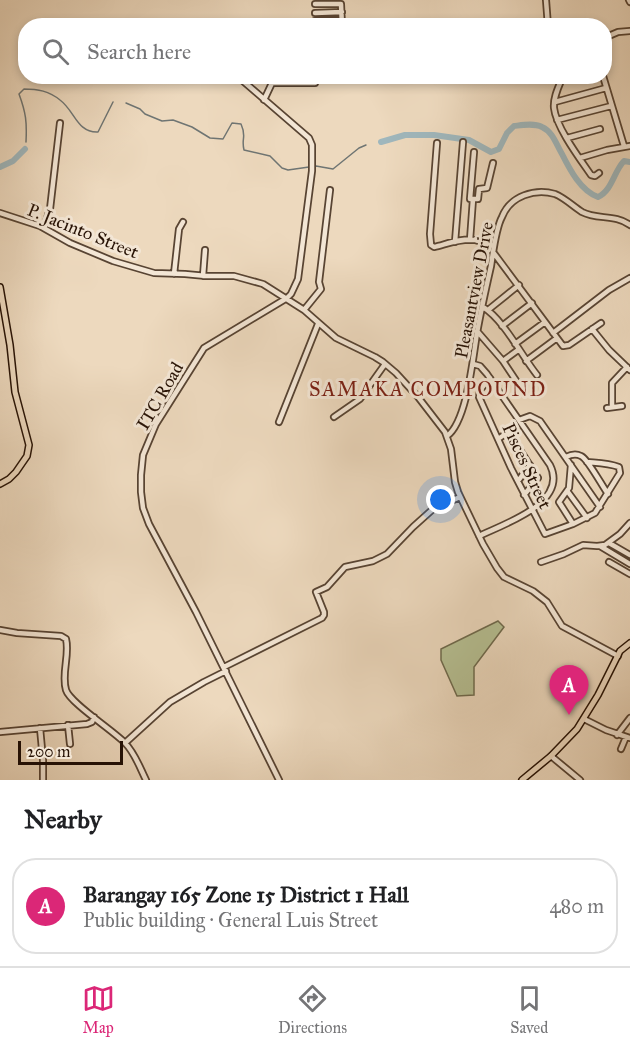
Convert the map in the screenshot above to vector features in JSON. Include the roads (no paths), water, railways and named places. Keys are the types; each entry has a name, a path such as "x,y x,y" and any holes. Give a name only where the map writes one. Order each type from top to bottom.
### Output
{"main road":[{"path":"0,287 15,392 29,448 27,456 16,472 0,484"},
{"path":"522,780 551,756 577,729 618,656 630,643"}],"street":[{"path":"546,0 547,18"},
{"path":"316,18 315,3 341,4 342,18"},
{"path":"315,12 342,12"},
{"path":"612,35 630,31"},
{"path":"246,84 309,138 312,145 312,171 298,279 287,298"},
{"path":"264,100 272,84"},
{"path":"560,84 555,97 554,109 557,120 591,175 595,176 599,173"},
{"path":"605,84 624,146"},
{"path":"555,102 606,88"},
{"path":"557,120 611,106"},
{"path":"44,228 50,209 60,123"},
{"path":"567,138 600,129"},
{"path":"437,142 430,244 432,247 470,240 479,241 494,249 563,346 568,346 601,323"},
{"path":"455,242 463,142"},
{"path":"580,158 630,146"},
{"path":"470,240 473,199 470,198 474,152"},
{"path":"473,199 478,199 479,189 487,188 493,163"},
{"path":"304,310 321,289 319,282 330,190"},
{"name":"Pleasantview Drive","path":"447,436 457,424 467,395 477,332 486,308 494,249 502,216 514,201 526,193 540,192 556,195 585,213 619,219 630,225"},
{"name":"P. Jacinto Street","path":"0,213 44,228 70,243 113,261 154,273 234,276 258,282 304,310 336,338 386,364 418,397 447,436 460,497 492,561 503,575 543,598 550,605 562,627 618,656"},
{"path":"174,274 179,229 183,222"},
{"path":"203,276 205,250"},
{"path":"553,333 609,290 630,278"},
{"path":"519,285 486,308 502,326 537,375"},
{"name":"ITC Road","path":"279,780 144,512 141,492 143,455 153,427 204,348 287,298"},
{"path":"502,326 532,303"},
{"path":"515,344 545,322"},
{"path":"279,422 318,324"},
{"path":"592,329 628,369 612,382 610,407 622,405"},
{"path":"477,332 518,382"},
{"path":"526,361 557,338"},
{"path":"503,361 518,350"},
{"path":"334,417 360,399 386,364"},
{"path":"473,364 482,368 490,378 550,465 554,475 551,491 532,510 479,536"},
{"name":"Pisces Street","path":"490,378 480,390 479,395 524,495 545,534 573,524"},
{"path":"519,420 530,416 538,419 600,507"},
{"path":"498,438 509,434 538,478 524,495"},
{"path":"566,457 579,455 587,462 608,494"},
{"path":"571,465 568,492 559,502 573,524 595,513 620,473 619,467 606,463 587,462"},
{"path":"518,482 530,465"},
{"path":"568,492 587,518"},
{"path":"125,743 170,702 225,669 322,618 324,612 316,594 327,587 345,567 373,561 387,554 433,509 460,497"},
{"path":"541,562 583,545 600,546 609,543 630,523"},
{"path":"609,543 630,555"},
{"path":"600,546 630,564"},
{"path":"609,562 630,574"},
{"path":"0,630 61,636 66,639 66,691 74,701 125,743 146,780"},
{"path":"0,732 90,723 94,717"},
{"path":"617,735 630,718"},
{"path":"584,719 628,738 621,749"},
{"path":"68,725 70,744"},
{"path":"40,728 43,780"},
{"path":"551,756 580,780"}],"waterway":[{"path":"26,142 26,118 19,94 24,89 52,94 65,105 85,129 91,131 98,132 113,102"},
{"path":"126,103 162,121 173,120 192,127 210,138 223,139 232,123 241,124 244,132 244,150 270,156 282,168 288,170 316,166 333,169 366,145"},
{"path":"381,142 405,135 434,135 469,140 491,152 499,149 507,133 514,126 539,126 552,135 581,185 598,197 610,186 624,161 630,162"},
{"path":"0,167 13,161 25,149"}],"place":[{"name":"Barangay 165 Zone 15 District 1 Hall","path":"569,715"}],"district":[{"name":"SAMAKA COMPOUND","path":"428,389"}]}
